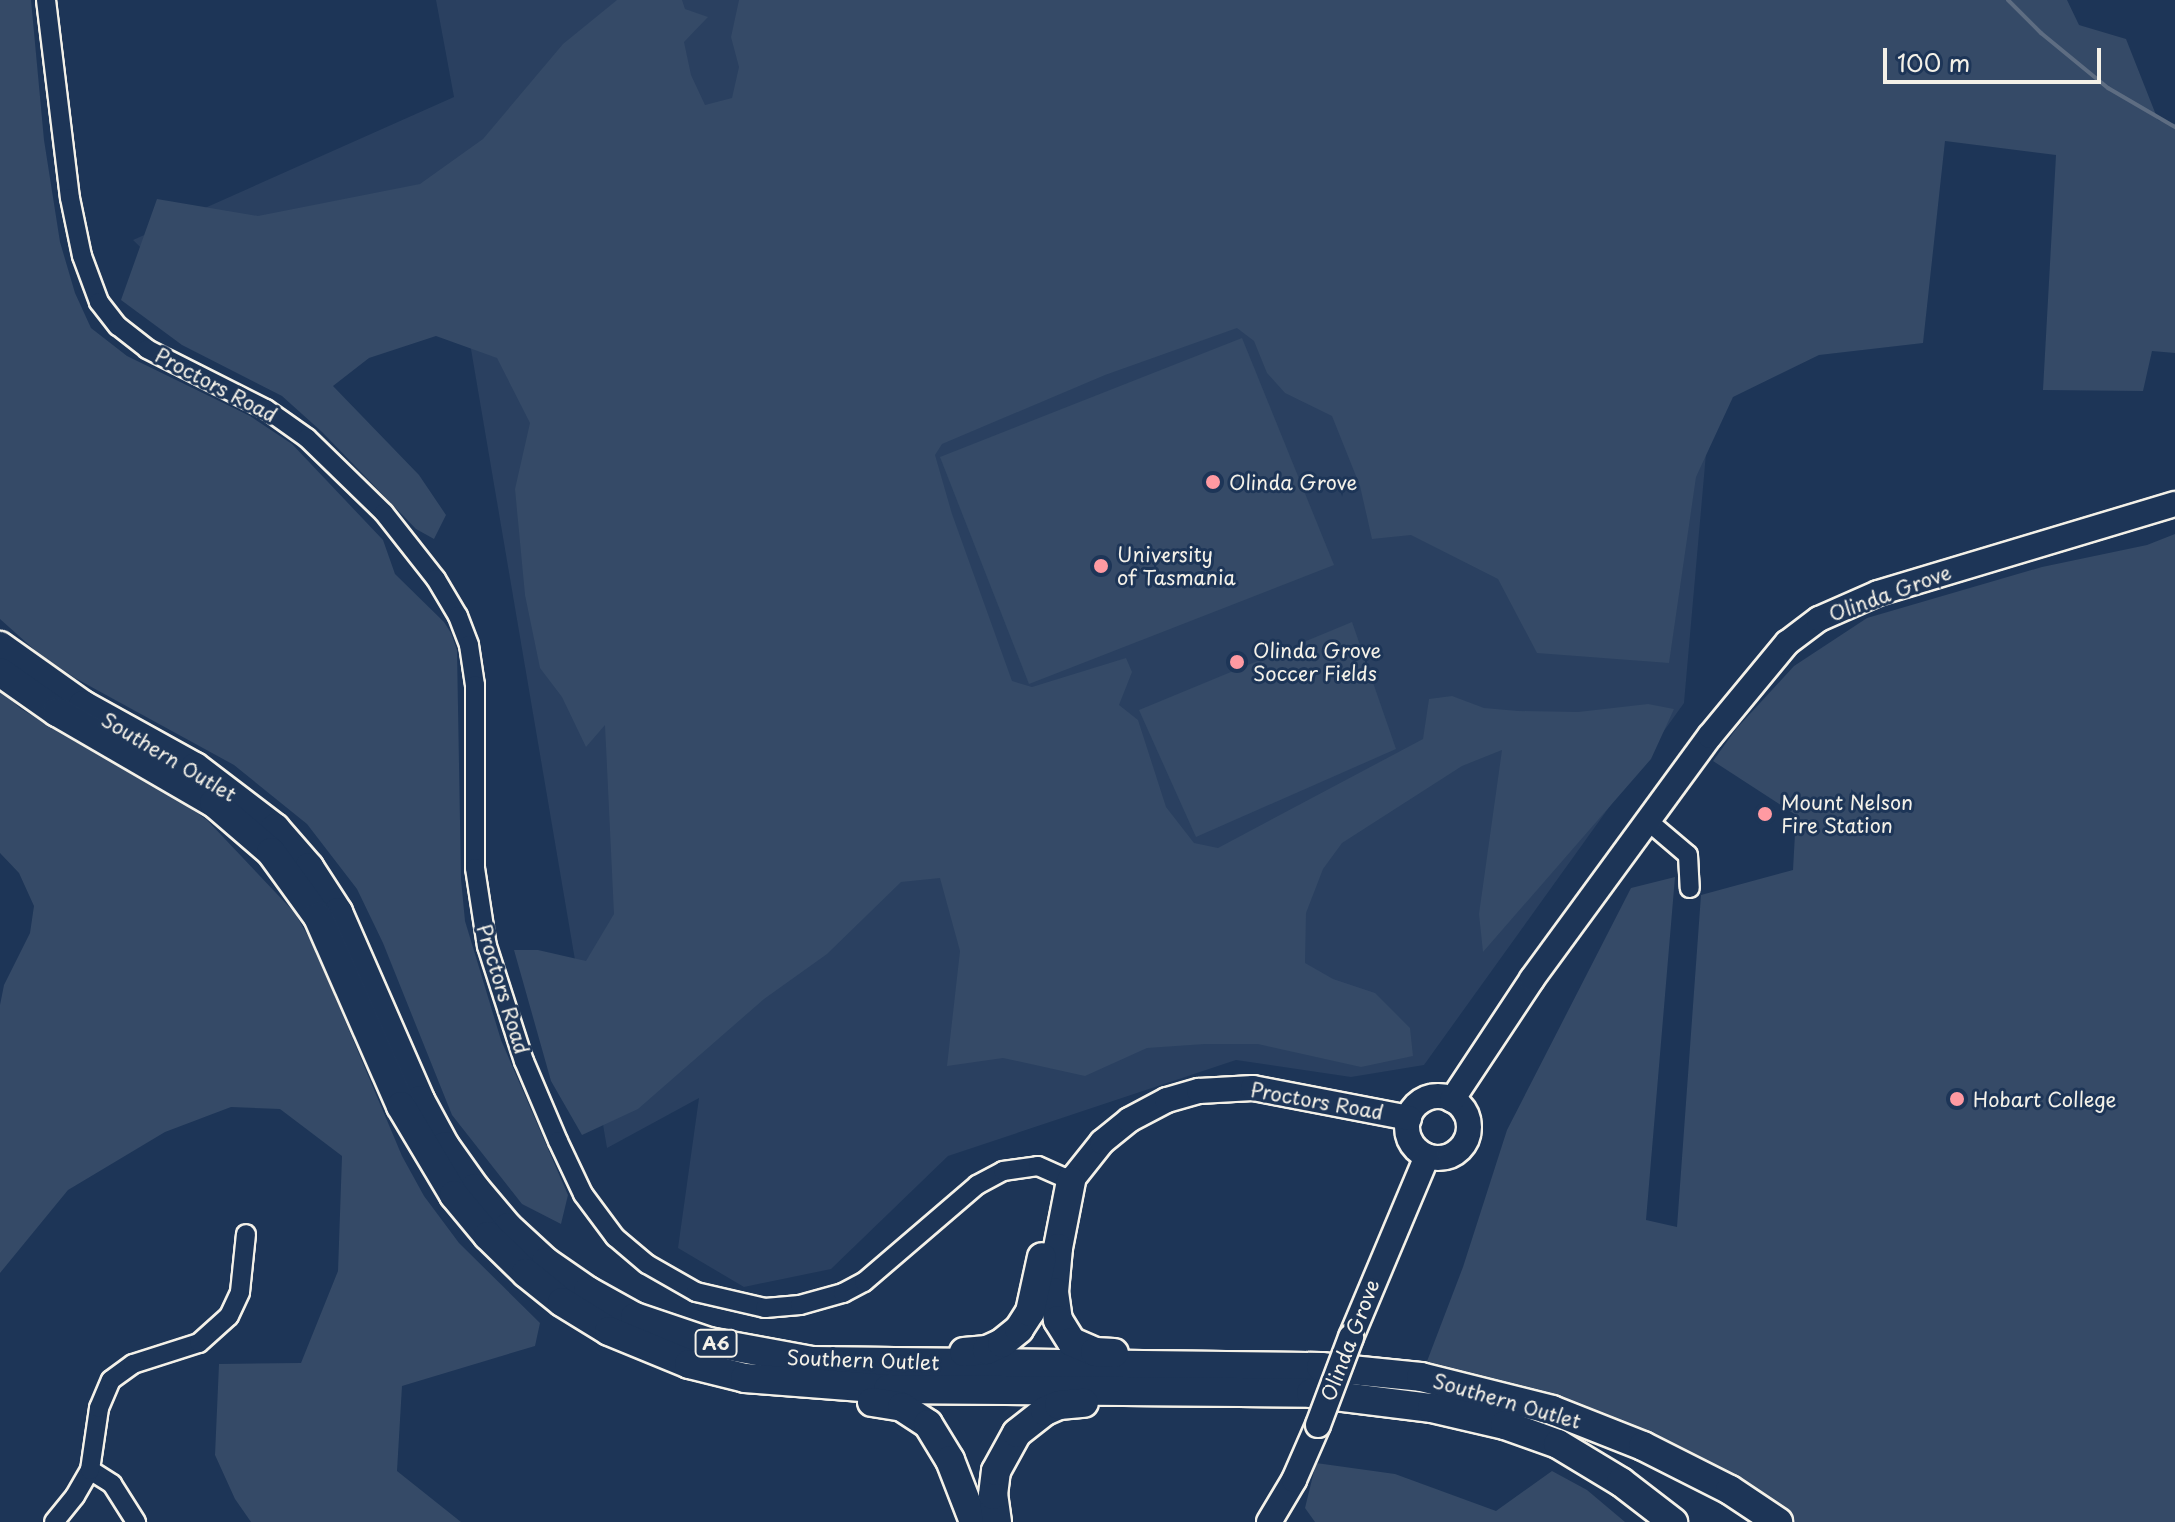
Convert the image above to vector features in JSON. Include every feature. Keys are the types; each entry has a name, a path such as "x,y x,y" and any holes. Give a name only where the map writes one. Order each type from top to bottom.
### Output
{"highway":[{"name":"Southern Outlet","path":"0,646 60,691 195,767 233,794 293,848 324,889 351,935 431,1122 475,1188 508,1227 546,1262 609,1304 684,1335 797,1359 861,1363 1349,1369 1421,1377 1552,1410 1643,1446 1730,1490 1778,1522"},
{"name":"Southern Outlet","path":"0,672 57,712 214,803 271,852 305,895 330,940 390,1081 424,1150 471,1218 506,1255 562,1302 609,1331 675,1360 745,1378 888,1389 1311,1393 1395,1402 1477,1418 1558,1444 1621,1482 1673,1522"},
{"path":"731,1347 813,1352 962,1352 987,1350 1002,1343 1019,1329 1030,1312 1050,1219 1071,1181"},
{"path":"1071,1181 1058,1248 1055,1306 1063,1333 1083,1348 1107,1353 1363,1360 1427,1371 1486,1392"},
{"path":"745,1378 793,1392 890,1403 915,1413 940,1439 974,1522"},
{"path":"997,1522 993,1495 996,1471 1017,1433 1032,1419 1059,1405 1106,1401 1318,1405 1424,1417 1498,1435 1541,1451 1597,1481 1654,1522"}],"main road":[{"name":"Olinda Grove","path":"1452,1100 1496,1029 1648,821 1762,670 1787,643 1819,619 1930,576 2175,504"},
{"name":"Proctors Road","path":"1071,1181 1116,1130 1147,1110 1184,1094 1253,1088 1409,1118"},
{"path":"1432,1097 1452,1100 1467,1115 1468,1135 1464,1145 1448,1157 1427,1156 1413,1145 1409,1136 1409,1118 1422,1101 1432,1097"},
{"name":"Olinda Grove","path":"1270,1522 1294,1480 1318,1425 1351,1337 1427,1156"}],"street":[{"name":"Proctors Road","path":"46,0 70,198 82,256 99,302 118,326 147,349 266,409 307,438 384,513 436,579 458,616 469,645 475,685 475,868 487,946 524,1061 558,1141 583,1194 615,1237 647,1264 696,1292 748,1306 789,1307 823,1300 864,1282 977,1185 1003,1171 1038,1166 1071,1181"},
{"path":"1648,821 1688,855 1690,888"},
{"path":"54,1522 75,1496 90,1470 99,1408 111,1380 133,1364 199,1343 221,1325 240,1292 246,1234"},
{"path":"90,1470 112,1484 136,1522"}],"shaded area":[{"path":"0,0 31,0 44,140 60,242 75,293 91,328 127,356 250,416 292,444 383,540 395,574 444,622 451,633 457,650 461,879 465,921 501,1040 568,1195 561,1224 522,1204 452,1115 383,943 357,889 307,824 234,765 75,678 38,653 0,619"},
{"name":"University of Tasmania","path":"436,0 1746,0 1684,703 1424,1065 1351,1077 1236,1060 948,1156 831,1269 744,1287 678,1248 699,1098 607,1148 464,308 289,392 133,240 454,97"},
{"name":"University of Tasmania","path":"617,0 682,0 685,9 708,17 684,42 691,75 705,105 732,98 739,67 731,37 739,0 2067,0 2079,25 2126,39 2158,120 2175,124 2175,353 2152,351 2143,391 2043,390 2056,155 1945,141 1923,343 1819,355 1733,397 1696,477 1669,663 1537,653 1498,579 1411,535 1372,539 1360,486 1332,416 1285,393 1267,373 1254,341 1237,328 1105,375 942,444 935,455 952,514 1012,681 1032,687 1126,658 1132,672 1119,705 1138,720 1166,807 1194,843 1218,848 1423,739 1429,699 1452,696 1484,708 1518,711 1578,712 1648,704 1674,709 1651,759 1483,952 1479,914 1502,750 1462,766 1342,843 1323,869 1306,913 1305,963 1333,979 1375,993 1410,1028 1413,1056 1361,1067 1258,1044 1205,1044 1147,1048 1085,1076 1003,1058 947,1066 960,951 940,878 901,882 827,954 764,999 638,1109 582,1135 551,1081 514,950 538,950 586,961 614,914 605,725 586,747 562,697 540,668 525,595 515,489 530,423 497,358 436,336 369,358 333,386 419,475 446,515 434,539 416,529 322,432 282,396 182,345 121,300 157,199 258,216 420,184 483,139 563,44"},
{"path":"1242,338 1334,565 1029,684 940,457"},
{"name":"Hobart College","path":"2175,534 2175,1522 1778,1522 1643,1446 1421,1377 1463,1267 1507,1130 1631,888 1675,877 1646,1220 1677,1227 1701,895 1793,870 1796,815 1713,761 1736,729 1794,666 1867,618 2042,567 2147,545"},
{"path":"1352,622 1396,749 1196,837 1139,710"},
{"path":"0,690 20,708 63,735 162,788 207,820 295,913 314,947 402,1156 424,1196 459,1243 540,1323 535,1346 402,1386 397,1471 461,1522 251,1522 235,1499 215,1455 219,1364 301,1363 338,1271 342,1156 280,1109 231,1107 165,1132 68,1190 0,1273 0,1005 4,985 30,933 34,906 19,873 0,853"},
{"path":"1316,1463 1395,1474 1496,1511 1552,1471 1587,1490 1625,1522 1315,1522 1305,1508"}],"waterway":[{"path":"2008,0 2041,33 2108,88 2175,127"}],"place":[{"name":"Olinda Grove","path":"1213,482"},
{"name":"University of Tasmania","path":"1101,566"},
{"name":"Olinda Grove Soccer Fields","path":"1237,662"},
{"name":"Mount Nelson Fire Station","path":"1765,814"},
{"name":"Hobart College","path":"1957,1099"}]}
